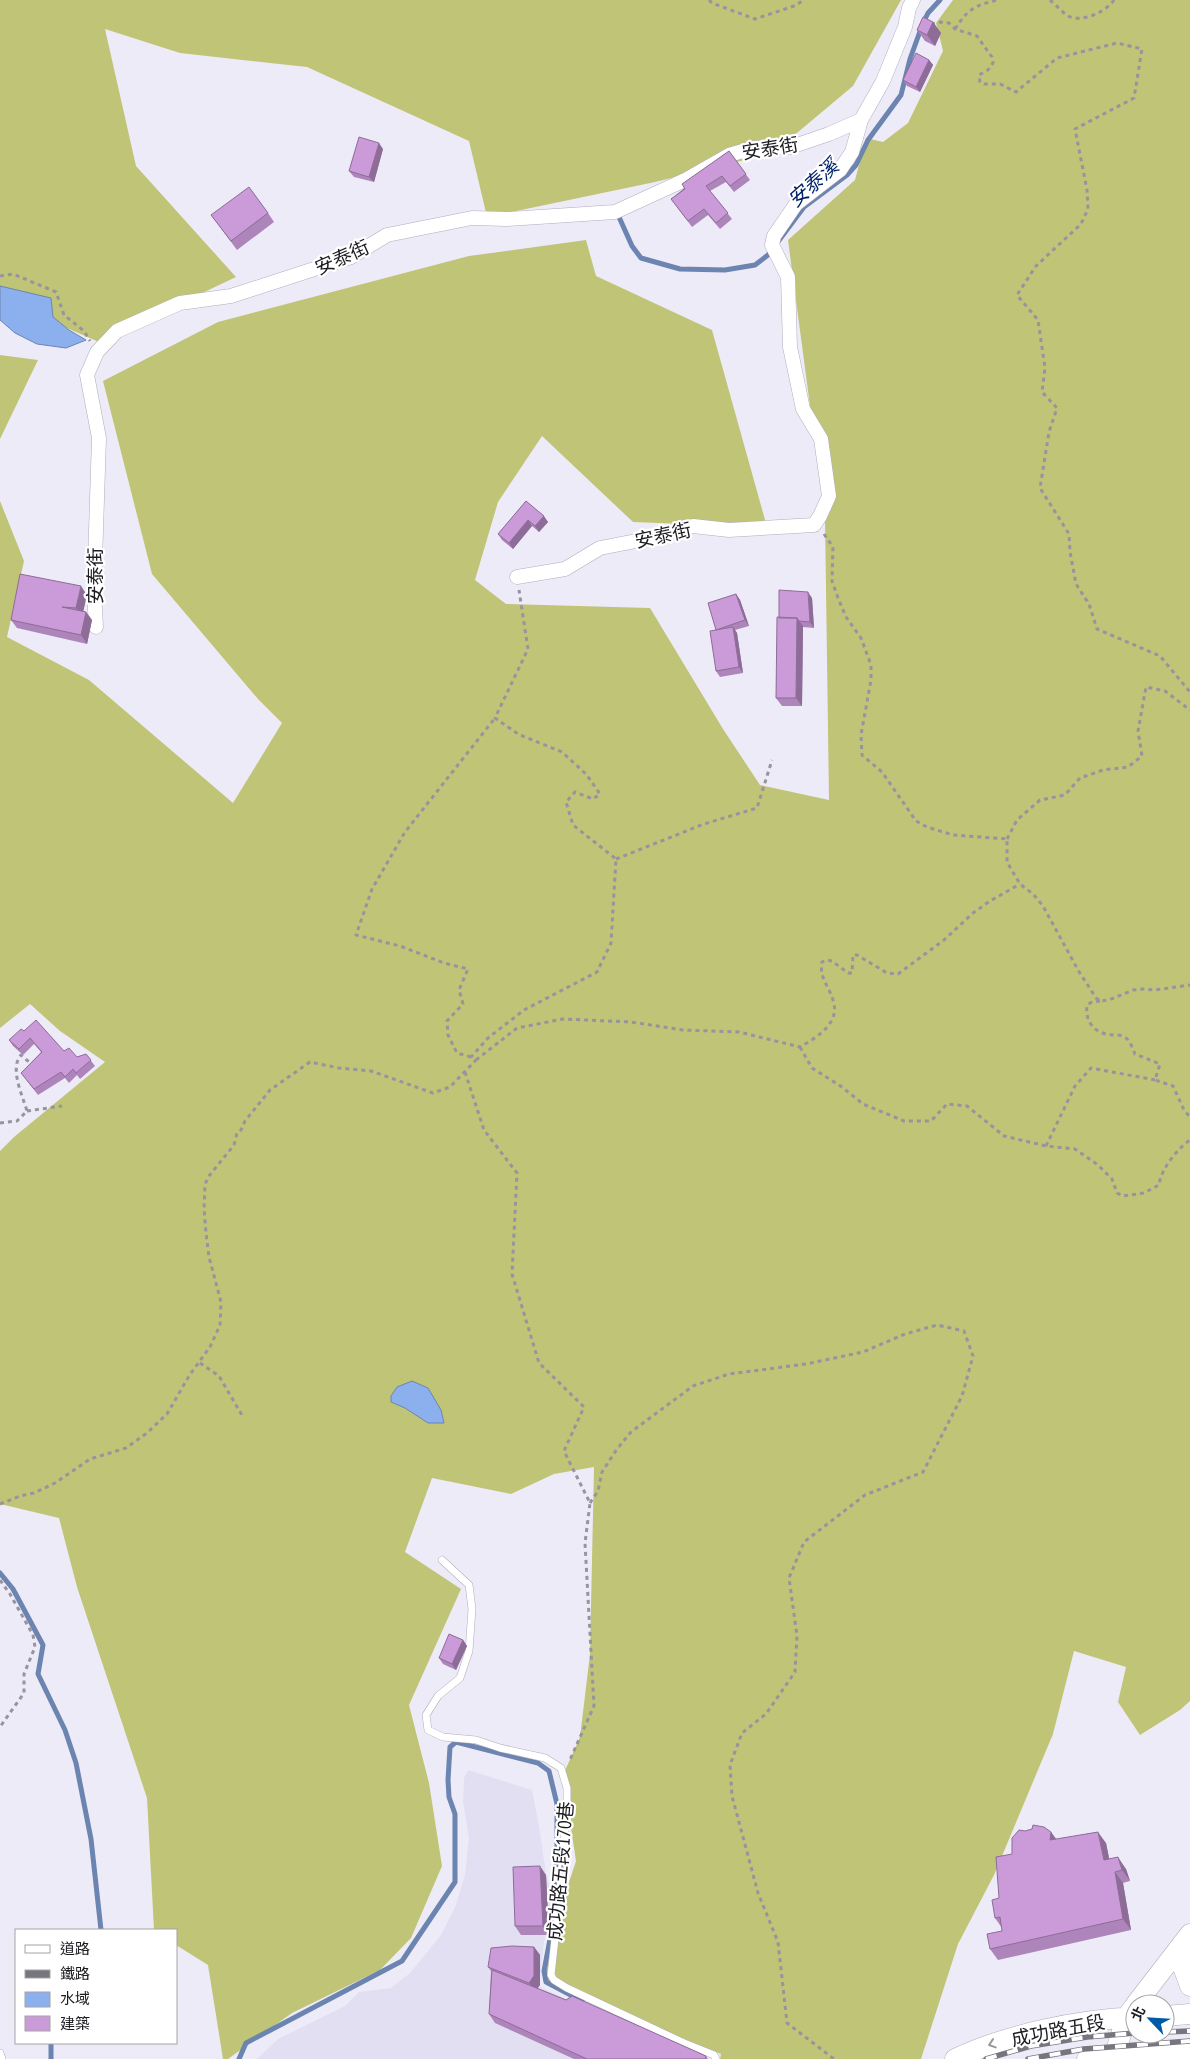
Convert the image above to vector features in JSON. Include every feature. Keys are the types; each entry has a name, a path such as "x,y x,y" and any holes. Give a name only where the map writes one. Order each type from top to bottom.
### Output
{"main road":[{"path":"1186,1939 1182,1964 1190,1986"},
{"path":"1146,1994 1186,1939"},
{"name":"成功路五段","path":"955,2059 993,2044 1125,2013"},
{"path":"1175,2015 1190,2014"},
{"path":"1115,2054 1125,2030"},
{"name":"成功路五段","path":"1087,2059 1115,2054 1190,2051"}],"street":[{"path":"814,525 829,496 821,439 803,409 790,347 788,277 772,246 774,236 796,204 840,170 852,152 861,120 883,82 905,27 909,8 913,0"},
{"name":"安泰街","path":"96,627 94,592 98,438 87,375 97,352 117,331 180,303 231,296 351,257 387,235 472,218 507,219 615,212 687,179 729,155 753,148 791,147 861,120"},
{"name":"安泰街","path":"517,576 565,569 600,548 693,526 729,530 814,525"}],"lane":[{"name":"成功路五段170巷","path":"442,1560 469,1585 472,1609 469,1651 460,1678 438,1696 426,1715 428,1730 443,1737 476,1740 500,1748 545,1758 561,1768 567,1802 551,1975 554,1980 567,1988 684,2044 714,2055 716,2059"},
{"path":"0,2053 2,2059"}],"path":[{"path":"709,0 712,3 755,19 796,5 803,0"},
{"path":"955,29 964,14 978,4 997,0"},
{"path":"1050,0 1070,17 1092,17 1114,0"},
{"path":"926,29 930,24 949,23 955,29 977,36 992,57 993,63 988,70 979,75 980,82 984,84 1000,84 1016,92 1058,58 1117,44 1142,49 1134,98 1075,129 1087,190 1088,209 1082,224 1036,266 1016,295 1038,320 1045,368 1042,392 1056,408 1049,432 1040,488 1068,534 1076,584 1089,604 1097,629 1160,656 1190,692"},
{"path":"0,276 13,274 56,292 64,316 84,331 97,352"},
{"path":"814,525 822,530 833,547 832,581 846,617 861,638 871,665 871,680 861,735 862,755 882,772 916,821 927,827 953,835 1007,839"},
{"path":"476,1060 471,1056 457,1053 448,1035 447,1020 463,1004 459,990 468,969 444,963 400,946 356,935 372,889 405,832 495,718 528,649 517,576"},
{"path":"1100,1001 1096,998 1078,970 1043,906 1033,894 1020,884 1007,862 1007,839 1017,820 1040,800 1065,795 1080,778 1103,770 1128,767 1142,756 1138,731 1146,687 1164,691 1190,710"},
{"path":"495,718 518,734 562,752 586,774 600,794 593,799 575,792 566,802 573,825 616,859"},
{"path":"616,859 704,824 757,808 772,760"},
{"path":"471,1056 488,1038 524,1010 598,972 611,943 616,859"},
{"path":"0,1504 34,1493 55,1483 90,1459 126,1448 147,1434 168,1414 189,1376 210,1348 220,1325 221,1302 209,1257 206,1233 204,1209 205,1184 209,1176 234,1145 237,1133 241,1130 245,1121 270,1090 310,1062 339,1068 371,1071 433,1093 450,1087 476,1060 517,1028 563,1019 631,1022 683,1030 739,1032 800,1047 822,1034 834,1016 834,1000 826,986 821,970 822,962 826,960 832,961 848,973 852,973 851,958 853,955 857,955 887,973 898,974 944,940 973,913 1020,884"},
{"path":"1155,1080 1160,1064 1136,1054 1129,1040 1123,1036 1106,1034 1093,1028 1086,1014 1087,1005 1092,1002 1110,1000 1133,990 1155,990 1190,985"},
{"path":"800,1047 812,1068 842,1087 863,1104 904,1121 931,1121 947,1104 967,1106 1004,1136 1046,1146 1075,1149 1112,1179 1117,1193 1124,1196 1144,1193 1159,1185 1160,1175 1184,1144 1190,1140"},
{"path":"27,1111 17,1072 18,1058 21,1055 29,1062"},
{"path":"1046,1146 1076,1086 1091,1068 1155,1080 1173,1086 1184,1110 1190,1117"},
{"path":"466,1072 484,1130 517,1173 512,1274 538,1363 584,1407 564,1451 590,1503"},
{"path":"0,1124 17,1121 27,1111 62,1106"},
{"path":"567,1766 594,1706 585,1543 590,1503 598,1491 602,1472 631,1432 693,1386 729,1374 806,1364 863,1352 905,1334 936,1325 964,1331 972,1356 962,1396 923,1472 865,1495 804,1542 789,1578 797,1636 795,1672 766,1714 742,1733 730,1765 732,1796 755,1884 778,1942 787,2023 834,2059"},
{"path":"200,1363 219,1376 243,1417"},
{"path":"0,1580 33,1635 35,1647 24,1674 24,1693 0,1727"}],"shaded area":[{"path":"468,1770 532,1790 550,1889 552,1916 544,1942 539,1986 702,2059 257,2059 278,2039 345,2006 359,1992 391,1988 410,1973 441,1935 456,1905 465,1874 469,1838 463,1801 464,1778"}],"green space":[{"path":"0,0 901,0 853,86 773,153 655,182 487,217 469,141 307,67 180,53 105,29 136,166 236,277 99,342 0,299"},
{"path":"953,0 1190,0 1190,1701 1180,1710 1140,1735 1118,1702 1126,1667 1074,1651 1053,1734 994,1875 958,1944 921,2059 720,2059 721,2054 545,1983 548,1946 576,1861 563,1775 580,1737 590,1654 594,1467 554,1474 511,1494 432,1478 405,1552 461,1589 409,1705 429,1783 442,1866 411,1938 380,1970 292,2013 228,2059 223,2059 208,1965 178,1946 178,1929 154,1929 147,1798 77,1587 59,1518 0,1504 0,1151 14,1137 105,1062 60,1031 30,1004 0,1028 0,501 24,561 7,637 89,680 233,803 282,723 258,699 152,574 103,381 218,322 469,256 586,240 596,276 712,330 767,527 633,522 542,436 498,502 475,580 506,604 650,608 723,729 760,785 829,800 825,519 788,240 855,180 866,138 883,142 908,123 943,51 936,23"},
{"path":"0,355 38,360 0,439"}],"water":[{"path":"0,286 51,298 53,317 69,330 86,340 66,348 37,344 15,333 0,320"},
{"path":"412,1381 428,1388 441,1410 444,1423 428,1423 405,1408 391,1402 391,1396 397,1387"}],"building":[{"path":"923,17 933,22 927,35 917,30"},
{"path":"916,53 929,60 916,87 903,80"},
{"path":"359,137 379,143 369,177 349,171"},
{"path":"729,151 746,174 730,186 722,176 706,186 728,213 716,223 704,209 688,221 671,199 685,189 682,184"},
{"path":"249,187 268,213 231,241 211,215"},
{"path":"526,501 544,516 535,526 528,520 509,543 498,534"},
{"path":"20,574 81,586 76,608 62,607 86,612 81,635 11,620"},
{"path":"779,590 808,592 810,622 799,621 797,618 779,618"},
{"path":"736,594 745,620 716,630 708,603"},
{"path":"777,617 797,618 796,698 776,698"},
{"path":"733,627 739,667 716,671 710,631"},
{"path":"36,1020 64,1051 69,1048 77,1057 86,1054 91,1060 76,1073 73,1069 65,1077 61,1072 34,1089 21,1073 42,1052 30,1038 19,1049 9,1040 21,1029 24,1031"},
{"path":"449,1634 463,1640 452,1664 439,1658"},
{"path":"1033,1825 1044,1827 1051,1832 1050,1840 1098,1832 1104,1860 1118,1857 1122,1870 1115,1872 1123,1919 990,1949 987,1934 1002,1931 1000,1917 995,1918 992,1900 999,1898 996,1857 1012,1854 1012,1838 1019,1830 1032,1829"},
{"path":"562,1865 565,1865 564,1875 562,1875"},
{"path":"540,1866 543,1926 515,1926 513,1867"},
{"path":"512,1946 534,1947 534,1976 529,1983 488,1967 491,1948"},
{"path":"492,1970 566,2000 572,1996 706,2056 705,2059 587,2059 489,2014"}],"waterway":[{"name":"安泰溪","path":"619,217 632,246 641,258 680,269 725,270 755,265 768,255 804,207 847,175 856,165 868,140 901,95 910,59 923,23 928,13 940,0"},
{"path":"0,1573 13,1589 43,1645 38,1674 65,1730 76,1763 91,1839 101,1929"},
{"path":"239,2059 246,2043 402,1961 455,1882 455,1814 449,1797 448,1780 450,1747 456,1742 538,1763 549,1771 557,1804 557,1845 551,1934 544,1971 546,1982 582,2001"},
{"path":"51,2044 51,2059"}],"railway":[{"path":"1175,2032 1190,2031"},
{"path":"986,2059 1031,2046 1087,2037 1125,2034"},
{"path":"1028,2059 1084,2049 1190,2041"}]}
